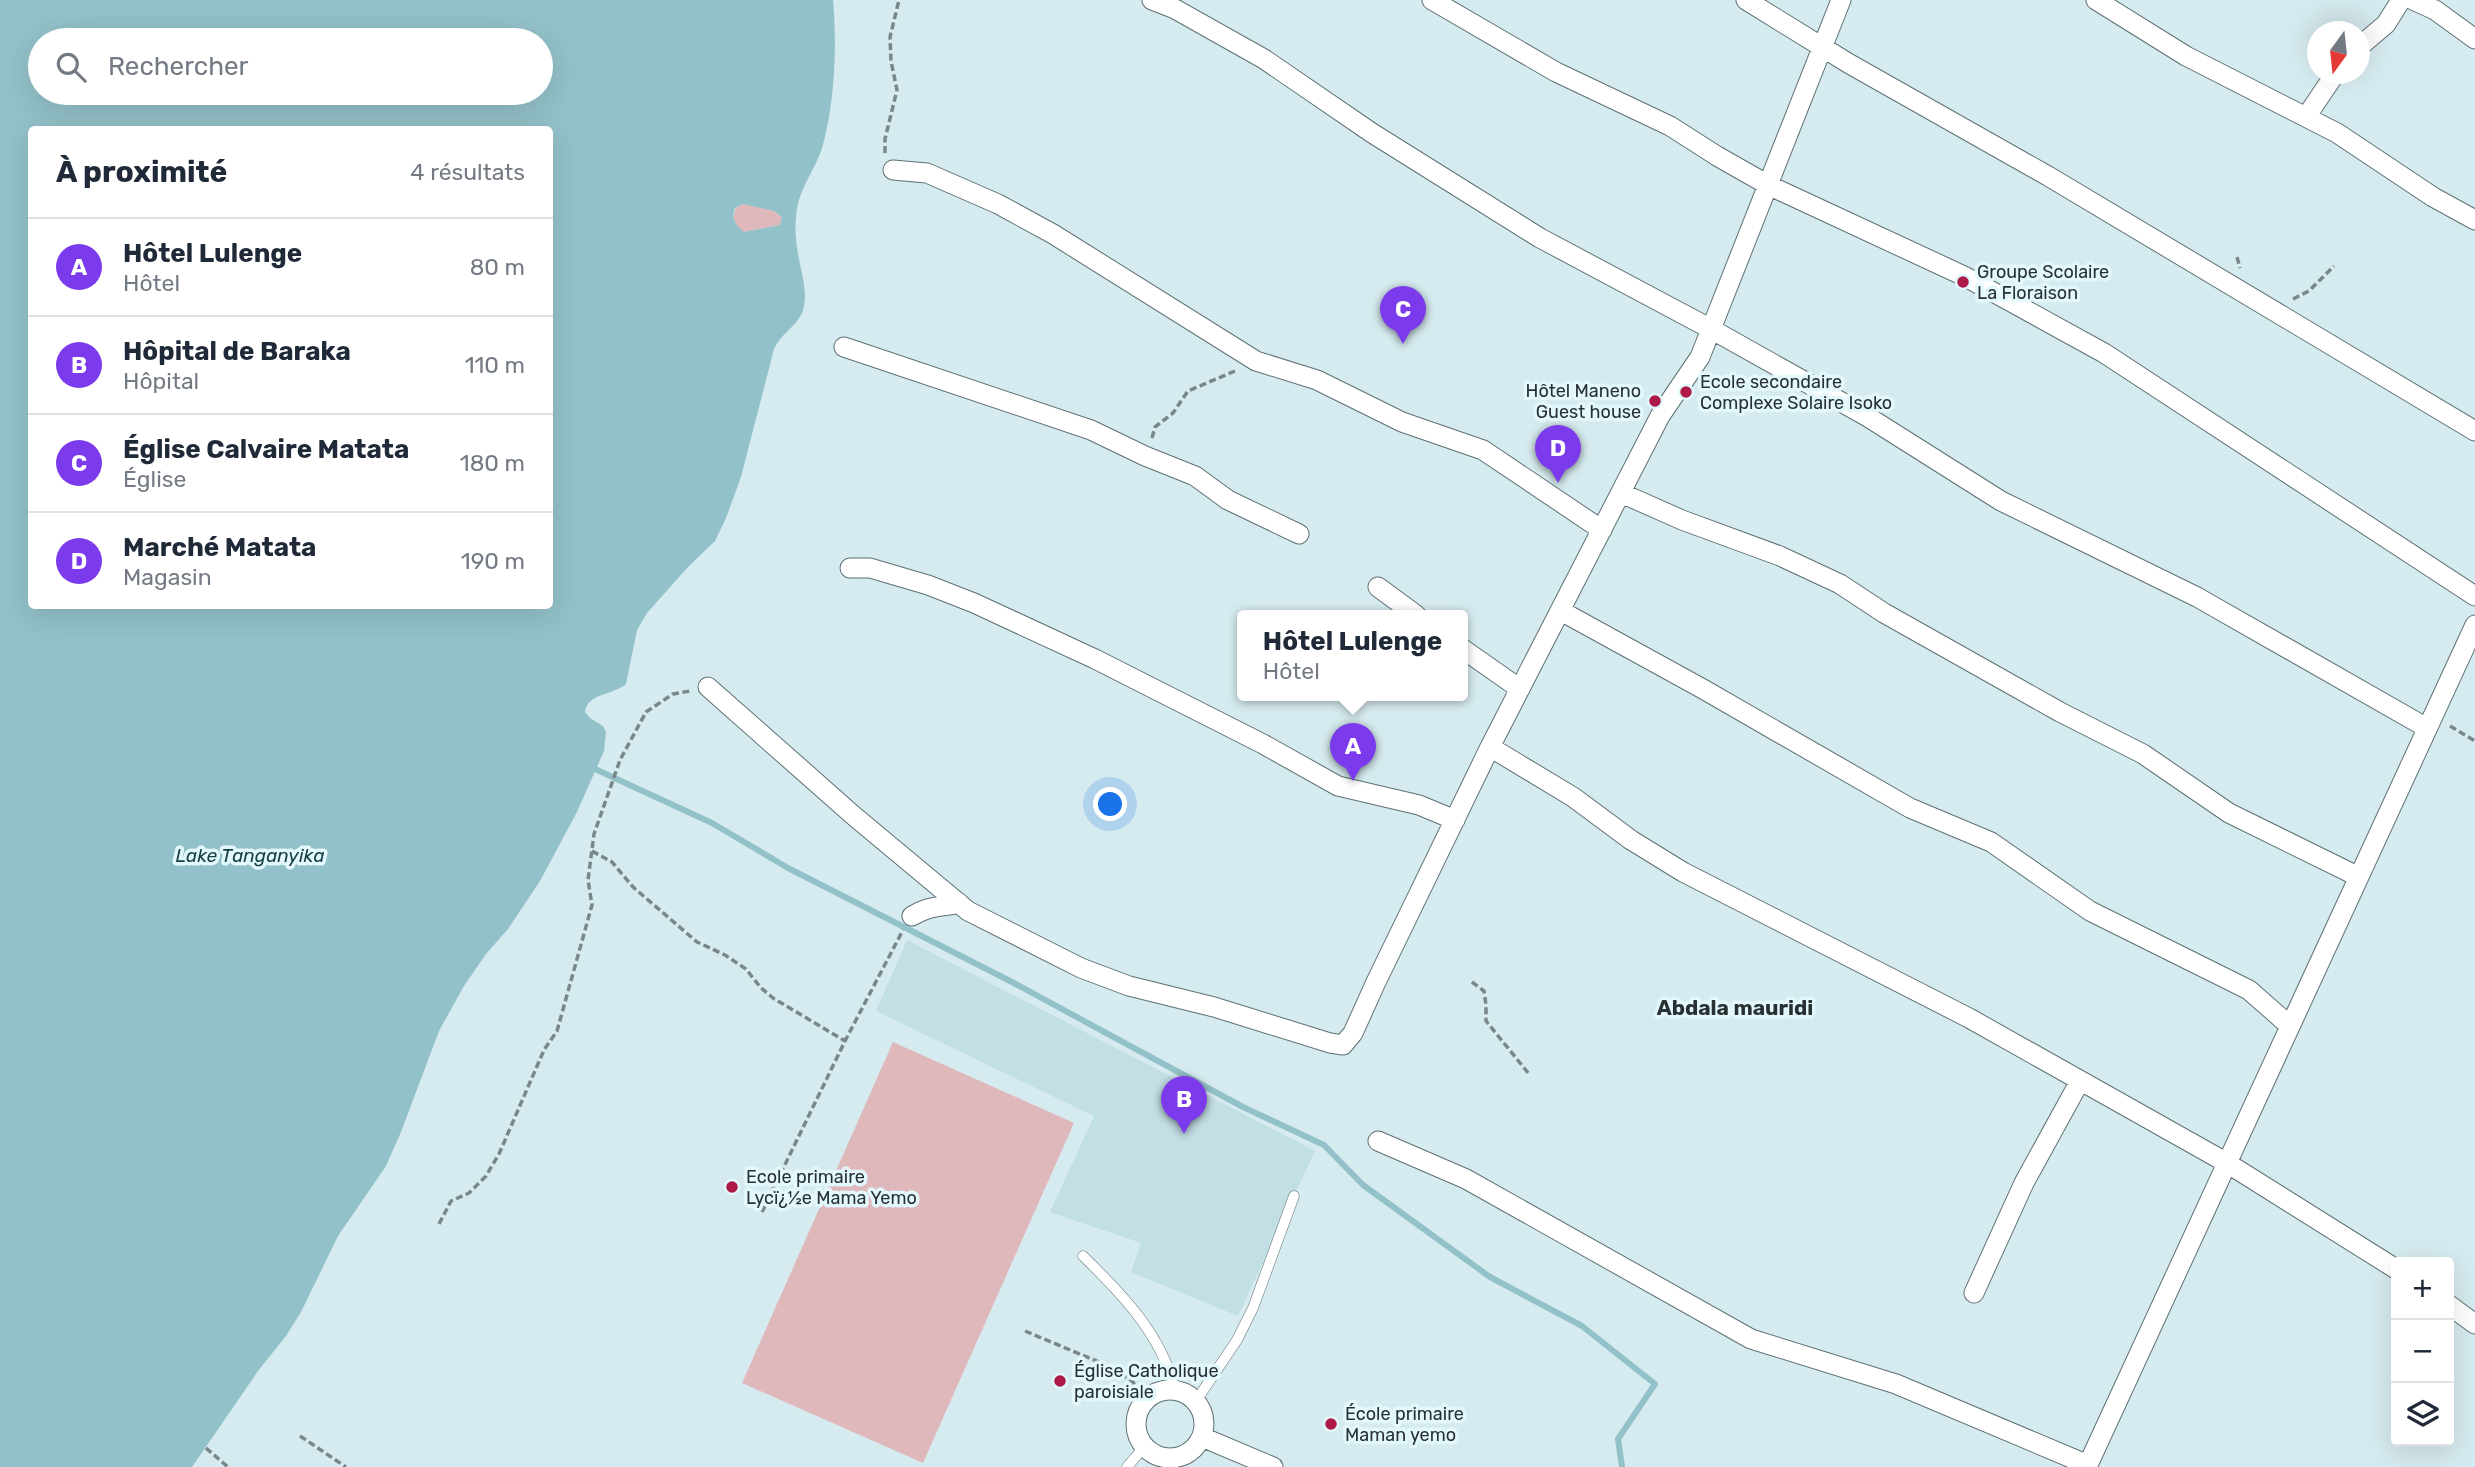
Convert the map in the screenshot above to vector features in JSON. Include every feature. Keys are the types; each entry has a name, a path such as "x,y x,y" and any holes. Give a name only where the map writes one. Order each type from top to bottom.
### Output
{"street":[{"path":"1152,0 1175,9 1264,59 1372,133 1540,239 1711,329 1868,417 2001,501 2197,597 2430,722"},
{"path":"1432,0 1556,72 1670,126 1768,185 1964,276 2104,353 2475,596"},
{"path":"1746,0 2048,176 2475,432"},
{"path":"708,687 968,911 1081,968 1129,986 1343,1045 1353,1033 1490,747 1660,416 1700,357 1841,0"},
{"path":"2096,0 2186,56 2337,133 2433,197 2475,220"},
{"path":"2370,38 2386,24 2401,0"},
{"path":"2413,0 2435,10 2475,39"},
{"path":"2306,117 2328,84"},
{"path":"893,170 927,173 998,204 1053,234 1256,361 1317,380 1402,422 1483,450 1602,530"},
{"path":"844,347 1091,430 1195,476 1228,500 1300,534"},
{"path":"1621,493 1682,520 1780,556 1840,584 1884,613 2060,712 2143,754 2229,813 2359,877"},
{"path":"850,568 870,568 928,585 974,603 1095,659 1263,744 1338,786 1419,805 1455,820"},
{"path":"1378,587 1409,610"},
{"path":"1560,611 1703,689 1910,808 1991,842 2090,911 2249,990 2290,1026"},
{"path":"1378,1141 1466,1179 1751,1339 1896,1384 2087,1466 2475,625"},
{"path":"1468,653 1520,689"},
{"path":"1490,747 1573,797 1631,840 1683,872 1969,1018 2227,1163 2391,1266"},
{"path":"912,916 927,907 959,903"},
{"path":"1974,1293 2024,1183 2080,1081"},
{"path":"2454,1309 2475,1324"},
{"path":"1175,1390 1186,1393 1196,1401 1203,1412 1205,1424 1202,1437 1192,1451 1178,1463 1159,1457 1144,1447 1136,1432 1136,1415 1144,1401 1158,1391 1175,1390"},
{"path":"1202,1437 1273,1467"}],"lane":[{"path":"1196,1401 1237,1340 1253,1308 1294,1196"},
{"path":"1083,1256 1113,1285 1155,1339 1170,1369 1175,1390"},
{"path":"1127,1467 1144,1447"}],"path":[{"path":"893,170 885,157 885,139 897,90 891,61 890,37 899,0"},
{"path":"2271,310 2309,291 2334,266"},
{"path":"1145,456 1155,427 1172,413 1188,391 1256,361"},
{"path":"439,1224 451,1201 469,1194 486,1176 499,1154 544,1050 556,1031 593,905 588,880 594,834 620,760 646,712 673,694 708,687"},
{"path":"2430,722 2475,741"},
{"path":"592,851 612,862 634,887 697,942 725,955 746,969 761,988 774,998 845,1041"},
{"path":"762,1212 845,1041 912,916"},
{"path":"1472,982 1484,991 1486,1021 1529,1074"},
{"path":"1025,1331 1113,1368 1133,1382 1144,1401"},
{"path":"300,1436 346,1467"},
{"path":"206,1448 228,1467"}],"shaded area":[{"path":"743,203 774,211 782,217 780,225 744,232 734,218 736,208"},
{"path":"907,940 1315,1151 1238,1316 1131,1272 1141,1243 1050,1212 1094,1116 876,1011"},
{"path":"893,1042 1074,1123 923,1463 742,1383"}],"water":[{"name":"Lake Tanganyika","path":"0,0 833,0 835,54 830,110 823,145 799,200 796,218 796,243 805,290 804,307 798,320 774,349 741,477 726,518 715,541 647,613 637,630 626,684 596,698 587,706 585,712 603,726 606,732 604,751 577,812 540,881 508,929 486,954 464,986 439,1031 386,1166 338,1236 301,1312 192,1467 0,1467","holes":["743,204 774,211 782,217 780,225 744,232 738,227 733,215 735,208"]}],"waterway":[{"path":"595,769 712,823 788,868 1012,982 1243,1107 1324,1145 1363,1185 1490,1277 1582,1326 1655,1384 1618,1439 1622,1467"}],"place":[{"name":"Groupe Scolaire La Floraison","path":"1963,282"},
{"name":"Église Calvaire Matata","path":"1403,344"},
{"name":"Ecole secondaire Complexe Solaire Isoko","path":"1686,392"},
{"name":"Hôtel Maneno Guest house","path":"1655,401"},
{"name":"Marché Matata","path":"1558,483"},
{"name":"Hôtel Lulenge","path":"1353,781"},
{"name":"Hôpital de Baraka","path":"1184,1134"},
{"name":"Ecole primaire Lycï¿½e Mama Yemo","path":"732,1187"},
{"name":"Église Catholique paroisiale","path":"1060,1381"},
{"name":"École primaire Maman yemo","path":"1331,1424"}],"district":[{"name":"Abdala mauridi","path":"1735,1007"}]}
